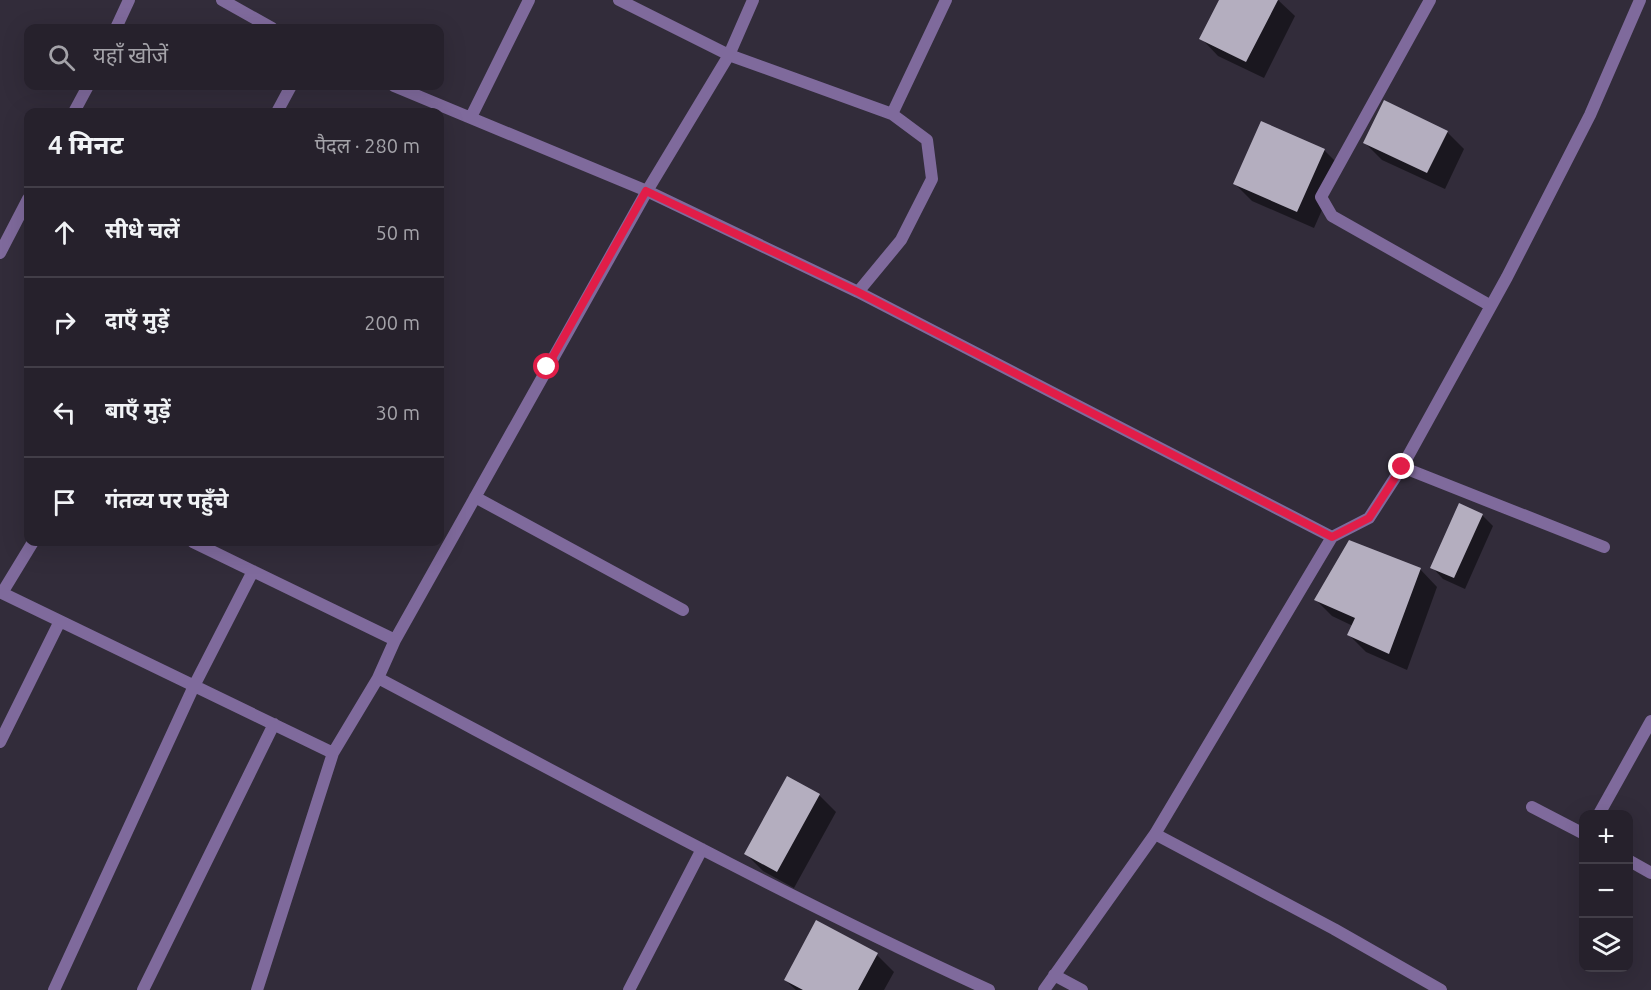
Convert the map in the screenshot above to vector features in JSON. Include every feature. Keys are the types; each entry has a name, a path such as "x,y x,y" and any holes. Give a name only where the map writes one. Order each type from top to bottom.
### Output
{"street":[{"path":"118,24 129,0"},
{"path":"222,0 265,24"},
{"path":"471,117 529,0"},
{"path":"619,0 729,55 892,114 927,140 932,179 902,240 858,292"},
{"path":"257,990 333,753 378,678 395,640 646,191 729,55 753,0"},
{"path":"892,114 946,0"},
{"path":"1430,0 1321,197 1332,216 1491,306"},
{"path":"1044,990 1155,834 1332,537 1369,518 1402,467 1491,306 1590,115 1640,0"},
{"path":"76,108 86,90"},
{"path":"279,108 289,90"},
{"path":"404,90 646,191 858,292 1332,537"},
{"path":"0,253 24,207"},
{"path":"1402,467 1604,547"},
{"path":"475,497 683,610"},
{"path":"30,546 1,592 333,753"},
{"path":"201,546 395,640"},
{"path":"54,990 194,686 253,571"},
{"path":"0,742 60,621"},
{"path":"378,678 875,938 990,990"},
{"path":"1601,810 1651,721"},
{"path":"143,990 274,724"},
{"path":"1532,807 1579,831"},
{"path":"1155,834 1334,929 1441,990"},
{"path":"629,990 702,849"},
{"path":"1633,862 1651,873"},
{"path":"1053,975 1082,990"}],"building":[{"path":"1219,0 1278,0 1246,62 1199,39"},
{"path":"1384,100 1448,131 1427,173 1363,143"},
{"path":"1261,121 1325,149 1297,212 1233,184"},
{"path":"1459,503 1483,514 1454,578 1430,568"},
{"path":"1349,540 1421,568 1389,654 1347,635 1355,618 1314,600"},
{"path":"787,776 820,794 777,872 744,854"},
{"path":"816,920 878,953 858,990 803,990 784,980"}],"route":[{"path":"547,367 646,191 858,292 1332,537 1369,518 1402,467"}]}
